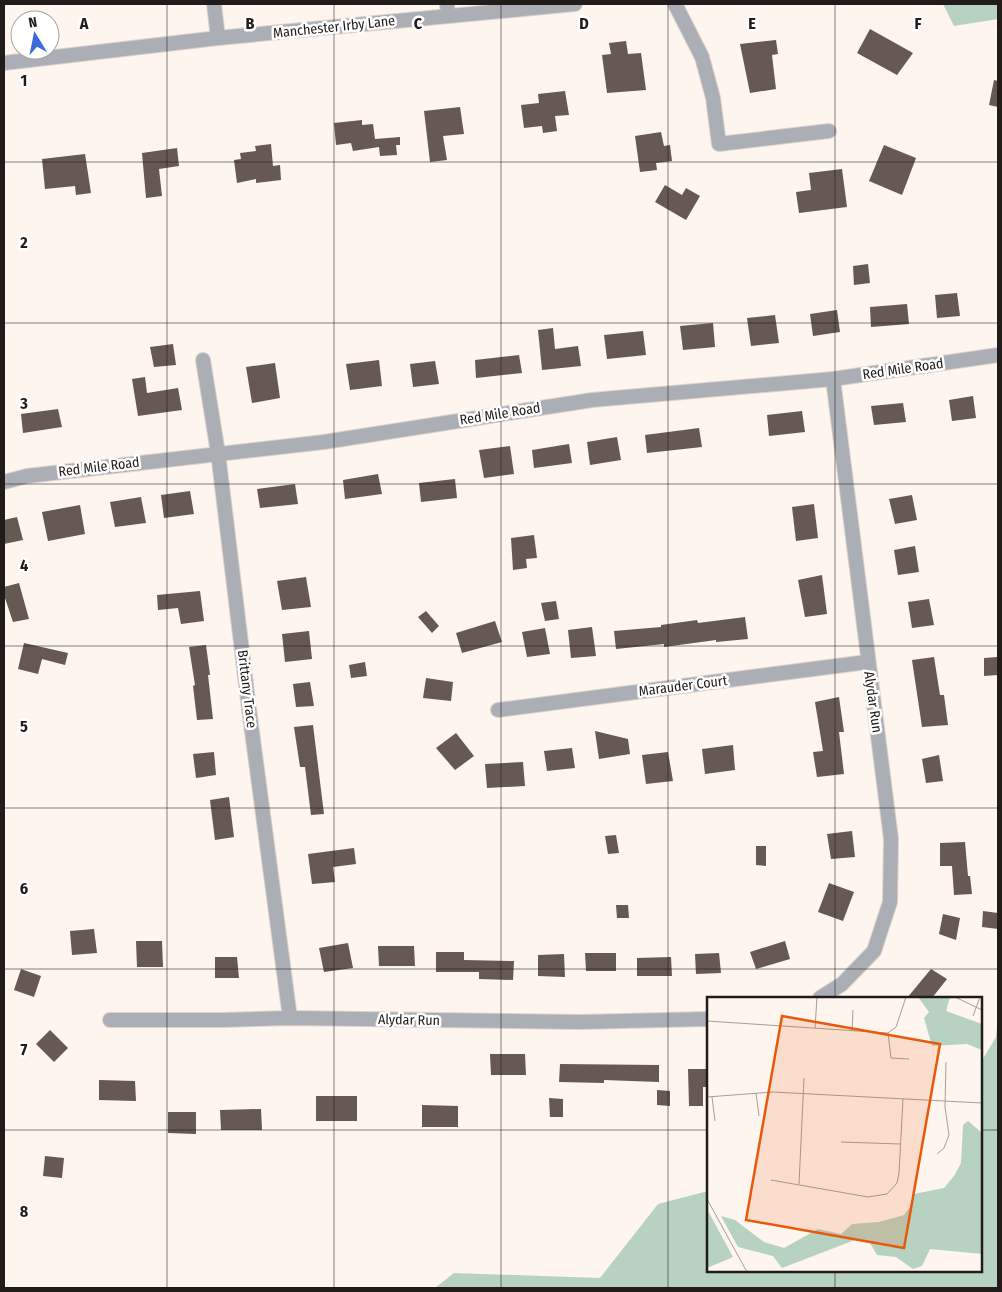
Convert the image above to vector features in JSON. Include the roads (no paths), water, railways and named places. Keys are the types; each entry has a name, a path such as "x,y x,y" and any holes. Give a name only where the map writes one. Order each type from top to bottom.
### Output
{"street":[{"path":"214,4 218,38"},
{"name":"Manchester Irby Lane","path":"4,63 448,10 575,4"},
{"path":"675,4 702,57 713,98 719,144 829,131"},
{"name":"Red Mile Road","path":"4,482 27,476 324,442 592,400 833,378 998,355"},
{"name":"Brittany Trace","path":"203,360 218,453 290,1018"},
{"name":"Alydar Run","path":"822,997 842,984 874,951 890,902 891,839 833,378"},
{"name":"Marauder Court","path":"498,710 868,662"},
{"name":"Alydar Run","path":"110,1020 290,1018 570,1022 707,1019"}]}
